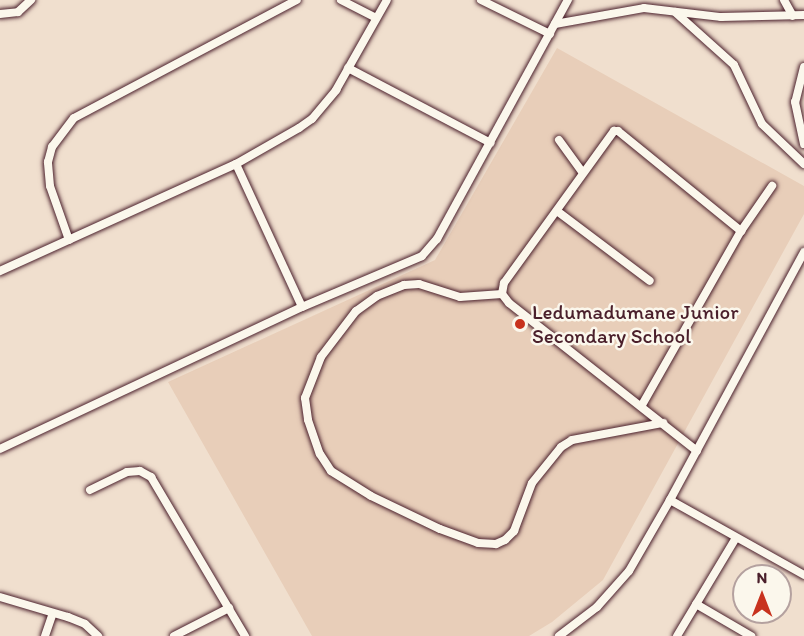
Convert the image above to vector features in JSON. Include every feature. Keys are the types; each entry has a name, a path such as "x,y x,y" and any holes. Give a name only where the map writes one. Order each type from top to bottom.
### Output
{"street":[{"path":"0,14 18,12 31,0"},
{"path":"69,240 50,186 48,162 52,147 74,118 297,0"},
{"path":"341,0 376,18"},
{"path":"0,271 237,164 312,119 336,90 387,0"},
{"path":"482,0 550,34"},
{"path":"0,449 302,307 422,256 437,239 568,0"},
{"path":"784,0 793,16"},
{"path":"555,24 644,8 721,17 804,15"},
{"path":"674,11 734,65 762,124 804,164"},
{"path":"804,67 795,102 804,144"},
{"path":"348,68 491,143"},
{"path":"502,294 508,274 557,211 611,133 618,131 741,231"},
{"path":"559,140 582,172"},
{"path":"237,164 302,307"},
{"path":"642,405 741,231 772,186"},
{"path":"557,211 650,281"},
{"path":"559,636 613,592 629,571 697,451 804,252"},
{"path":"502,294 460,297 419,284 404,285 377,296 356,311 321,357 305,398 308,420 320,453 331,471 371,496 441,530 478,543 496,544 505,540 514,531 532,483 561,447 572,440 663,423"},
{"path":"502,294 509,303 642,405 697,451"},
{"path":"90,490 127,472 140,471 151,477 245,636"},
{"path":"670,500 804,575"},
{"path":"677,636 736,538"},
{"path":"0,597 85,624 98,636"},
{"path":"696,604 751,636"},
{"path":"174,636 229,608"},
{"path":"45,636 53,613"}],"shaded area":[{"name":"Ledumadumane Junior Secondary School","path":"557,48 804,186 804,214 603,580 552,622 529,636 312,636 168,382 435,260"}],"place":[{"name":"Ledumadumane Junior Secondary School","path":"520,324"}]}
